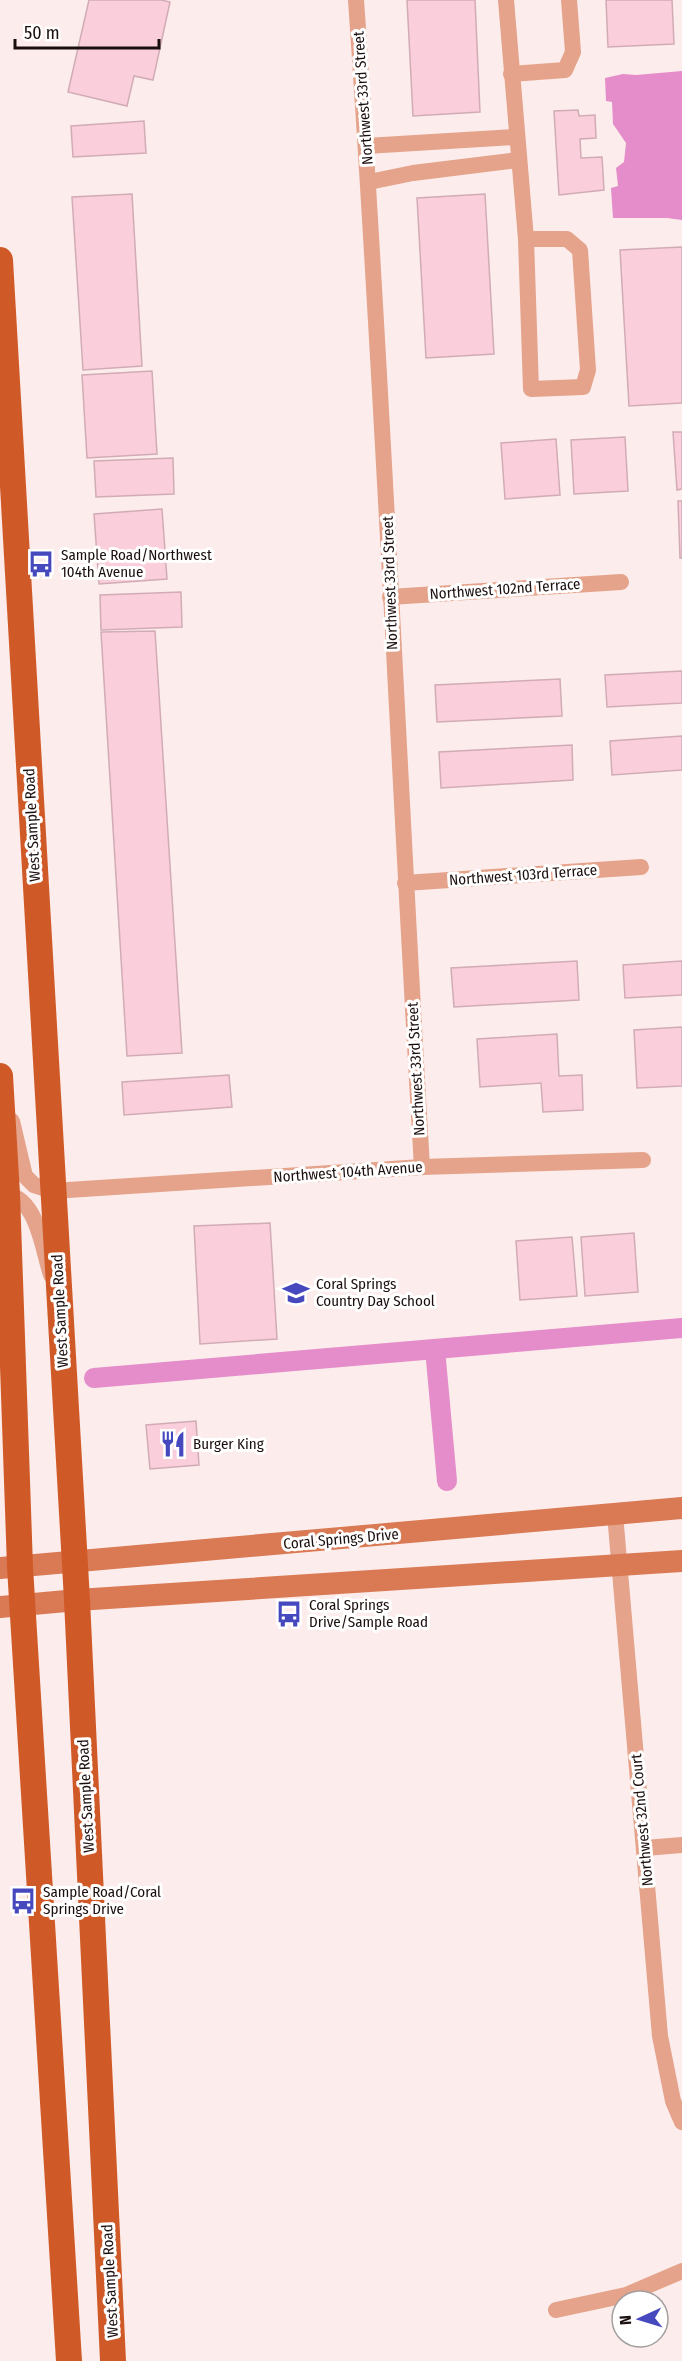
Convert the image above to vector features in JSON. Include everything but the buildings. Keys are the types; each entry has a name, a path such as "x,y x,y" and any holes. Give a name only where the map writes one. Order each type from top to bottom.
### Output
{"main road":[{"name":"West Sample Road","path":"0,260 8,534 22,653 77,1600 113,2361"},
{"path":"0,586 22,653"},
{"path":"0,1076 11,1606 69,2361"},
{"name":"Coral Springs Drive","path":"10,1568 682,1508"},
{"path":"11,1606 682,1561"}],"street":[{"name":"Northwest 33rd Street","path":"356,0 369,182 422,1167"},
{"path":"506,0 526,239 531,389 583,387 588,370 580,250 567,238 526,239"},
{"path":"511,74 565,69 573,52 569,0"},
{"path":"366,146 516,137"},
{"path":"369,182 518,160"},
{"name":"Northwest 102nd Terrace","path":"390,597 621,582"},
{"name":"Northwest 103rd Terrace","path":"405,883 640,867"},
{"path":"0,1060 25,1176 34,1185 53,1191"},
{"name":"Northwest 104th Avenue","path":"53,1191 422,1167 642,1160"},
{"path":"3,1194 19,1197 33,1217 59,1303"},
{"name":"Northwest 32nd Court","path":"615,1514 660,2036 674,2101 682,2122"},
{"path":"645,1848 682,1845"},
{"path":"556,2310 626,2295 682,2271"}],"shaded area":[{"path":"682,71 682,220 613,218 611,188 618,186 616,168 624,162 626,143 613,124 612,102 606,101 605,78 623,74"}],"waterway":[{"path":"94,1378 682,1328"},
{"path":"435,1349 447,1481"}],"place":[{"name":"Sample Road/Northwest 104th Avenue","path":"41,564"},
{"name":"Coral Springs Country Day School","path":"296,1293"},
{"name":"Burger King","path":"173,1444"},
{"name":"Coral Springs Drive/Sample Road","path":"289,1614"},
{"name":"Sample Road/Coral Springs Drive","path":"23,1901"}]}
